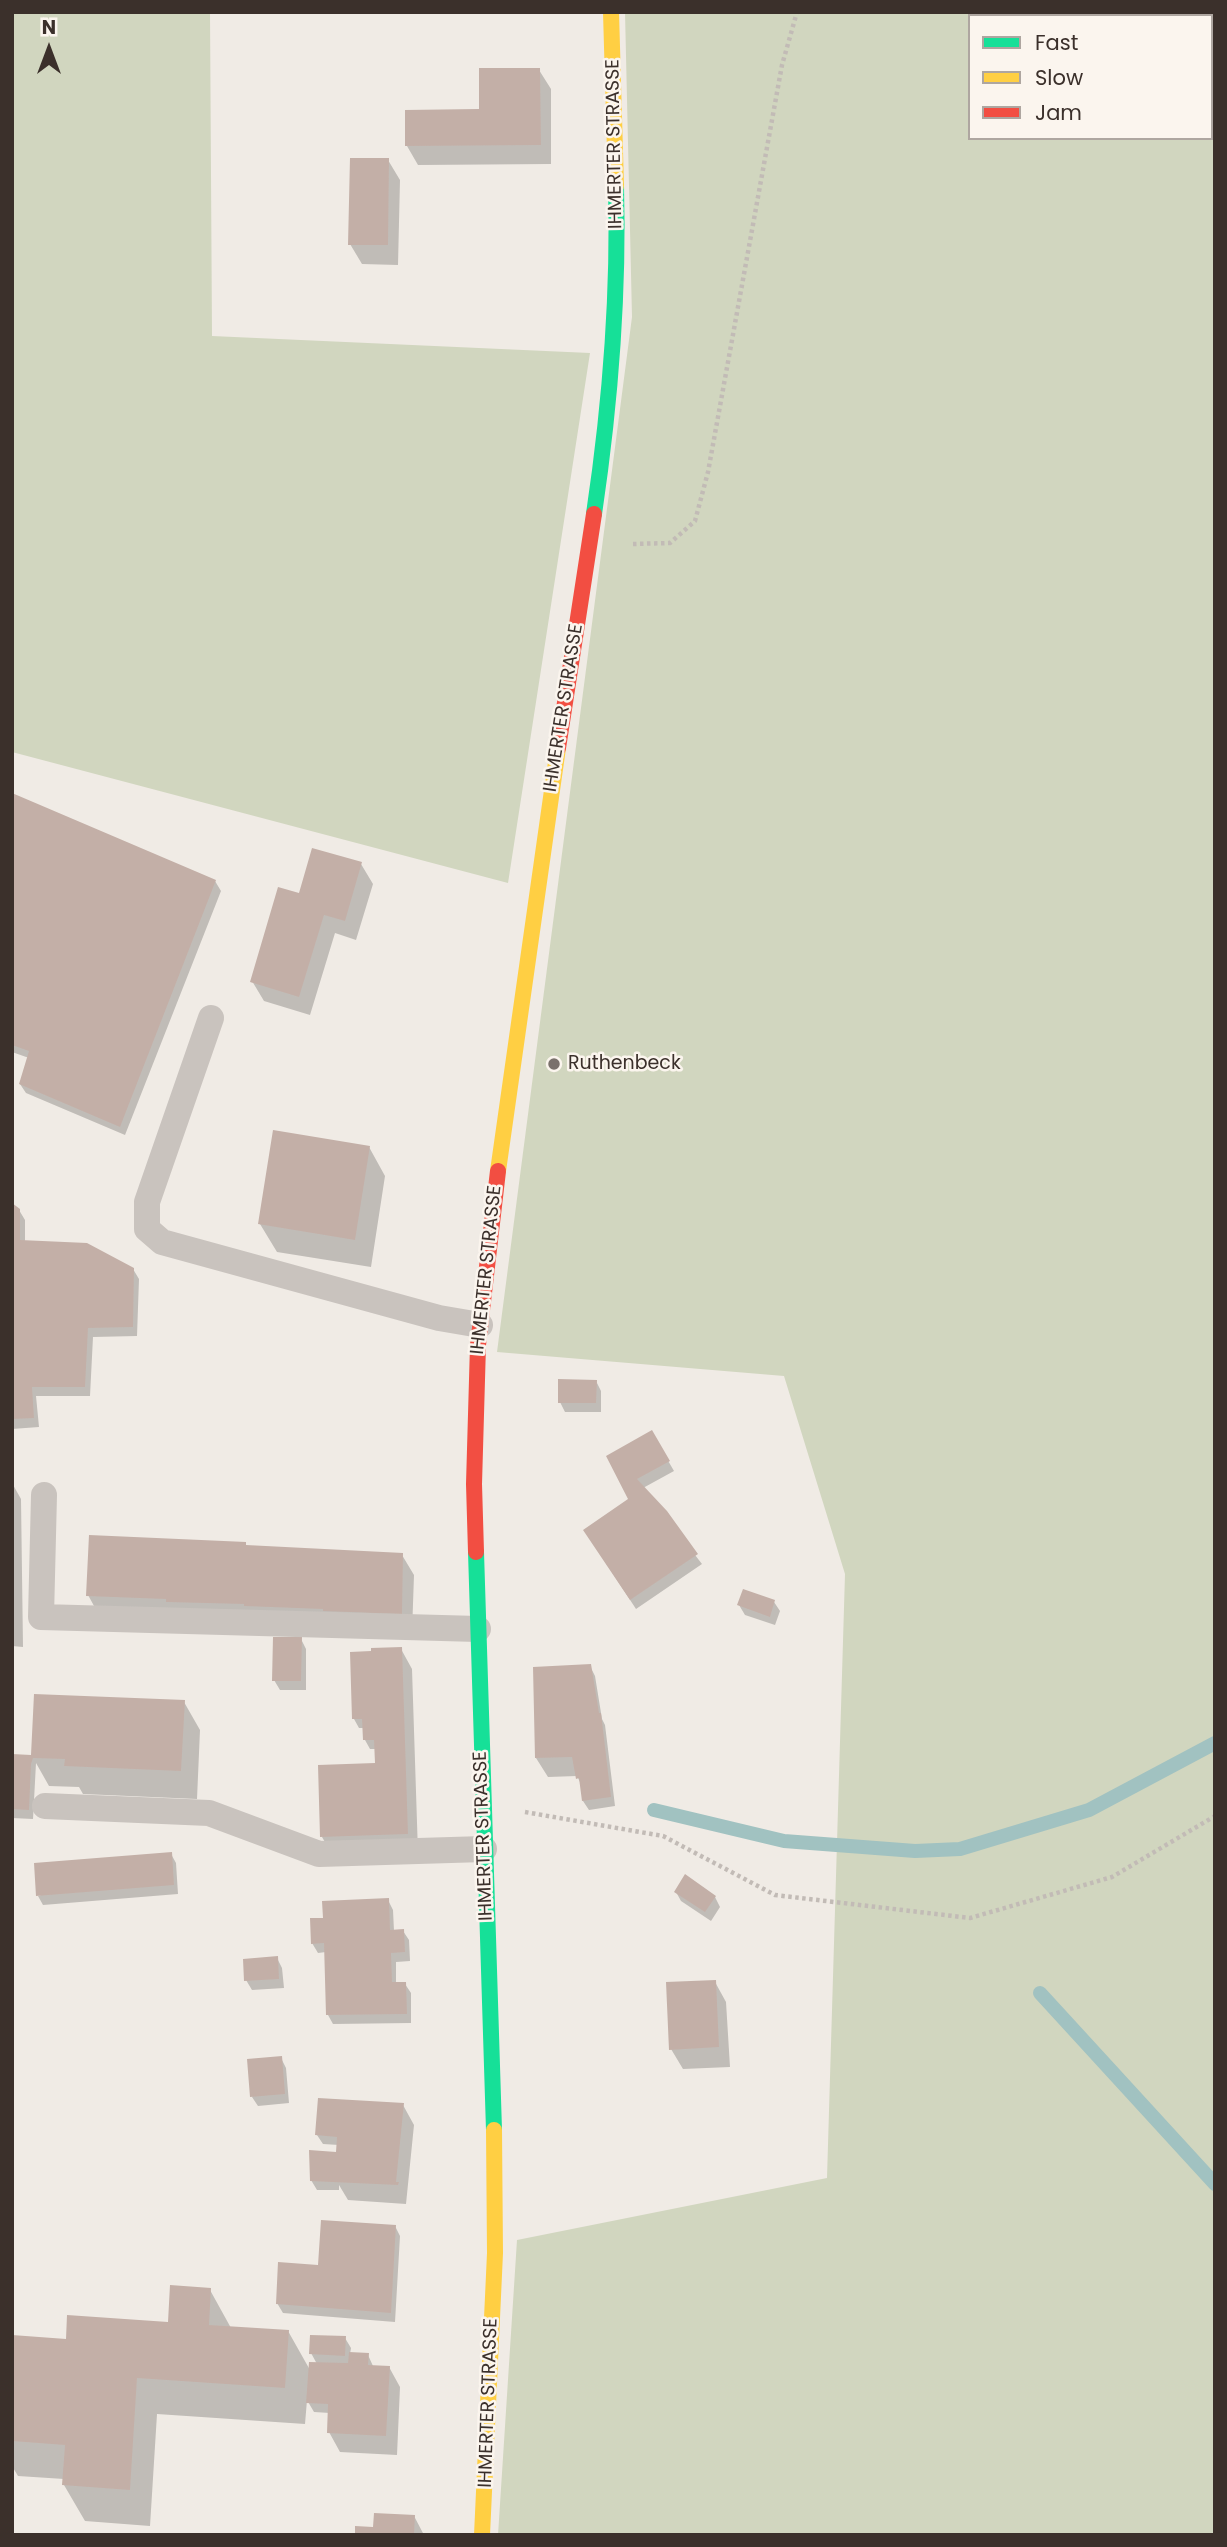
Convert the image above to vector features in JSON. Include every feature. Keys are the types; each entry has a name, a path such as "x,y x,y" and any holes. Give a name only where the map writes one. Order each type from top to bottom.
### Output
{"main road":[{"name":"IHMERTER STRASSE","path":"482,2535 495,2253 493,2081 474,1484 480,1325 493,1208 539,870 602,460 614,322 617,217 611,12"}],"lane":[{"path":"211,1018 147,1202 147,1229 162,1242 439,1318 480,1325"},
{"path":"44,1495 41,1617 478,1629"},
{"path":"45,1806 209,1813 319,1854 484,1849"}],"path":[{"path":"590,540 637,544 670,543 695,521 708,472 782,65 797,12"},
{"path":"483,1804 663,1836 775,1895 970,1918 1112,1877 1215,1816"}],"green space":[{"path":"12,12 210,12 212,336 590,353 508,883 12,752"},
{"path":"625,12 1215,12 1215,2535 498,2535 517,2240 827,2178 845,1574 784,1376 497,1352 632,317"}],"building":[{"path":"479,68 540,68 541,145 405,146 405,110 479,109"},
{"path":"350,158 389,158 388,245 348,245"},
{"path":"12,793 216,880 120,1127 19,1084 29,1051 12,1045"},
{"path":"312,848 362,862 345,921 324,915 299,997 250,982 278,887 299,893"},
{"path":"273,1130 370,1146 355,1240 258,1224"},
{"path":"12,1203 20,1209 20,1240 87,1243 134,1268 133,1327 88,1328 85,1387 32,1387 34,1418 12,1419"},
{"path":"558,1379 597,1380 596,1403 558,1403"},
{"path":"652,1430 670,1461 637,1479 667,1511 698,1554 630,1600 583,1530 628,1499 606,1456"},
{"path":"89,1535 403,1553 402,1614 86,1596"},
{"path":"743,1589 775,1600 770,1617 737,1605"},
{"path":"273,1637 302,1637 301,1681 272,1681"},
{"path":"402,1647 408,1834 320,1837 318,1765 375,1763 374,1740 363,1740 362,1719 352,1719 350,1652"},
{"path":"591,1664 601,1713 611,1797 582,1801 579,1778 576,1779 572,1757 535,1758 533,1667"},
{"path":"34,1694 185,1700 181,1771 64,1766 65,1759 33,1758 29,1810 12,1809 12,1754 31,1755"},
{"path":"172,1852 174,1885 36,1896 34,1863"},
{"path":"685,1874 716,1896 705,1912 674,1892"},
{"path":"389,1898 390,1930 404,1929 405,1952 391,1953 392,1982 406,1982 407,2014 326,2015 324,1943 311,1944 310,1918 323,1918 322,1901"},
{"path":"278,1956 279,1979 244,1981 243,1959"},
{"path":"716,1980 719,2047 669,2050 666,1982"},
{"path":"282,2056 285,2094 250,2097 247,2059"},
{"path":"318,2098 404,2103 396,2182 399,2182 398,2185 310,2181 309,2150 336,2152 337,2137 315,2135"},
{"path":"321,2220 396,2225 391,2313 276,2304 278,2262 318,2265"},
{"path":"170,2285 211,2288 209,2325 289,2330 285,2388 137,2378 130,2490 62,2485 65,2445 12,2441 12,2335 66,2339 67,2315 168,2322"},
{"path":"310,2335 346,2336 345,2356 309,2354"},
{"path":"349,2352 369,2353 368,2365 390,2366 386,2436 327,2433 328,2404 306,2403 309,2362 348,2363"},
{"path":"374,2513 415,2515 414,2535 355,2535 355,2526 373,2527"}],"waterway":[{"path":"654,1810 784,1841 915,1851 960,1849 1089,1810 1215,1743"},
{"path":"1040,1993 1215,2184"}],"traffic: fast":[{"path":"594,514 612,350 616,186"},
{"path":"476,1552 494,2130"}],"traffic: slow":[{"path":"611,12 616,186"},
{"path":"498,1171 558,748"},
{"path":"482,2535 495,2253 494,2130"}],"traffic: jam":[{"path":"558,748 594,514"},
{"path":"476,1552 474,1484 478,1345 498,1171"}],"place":[{"name":"Ruthenbeck","path":"554,1064"}]}
